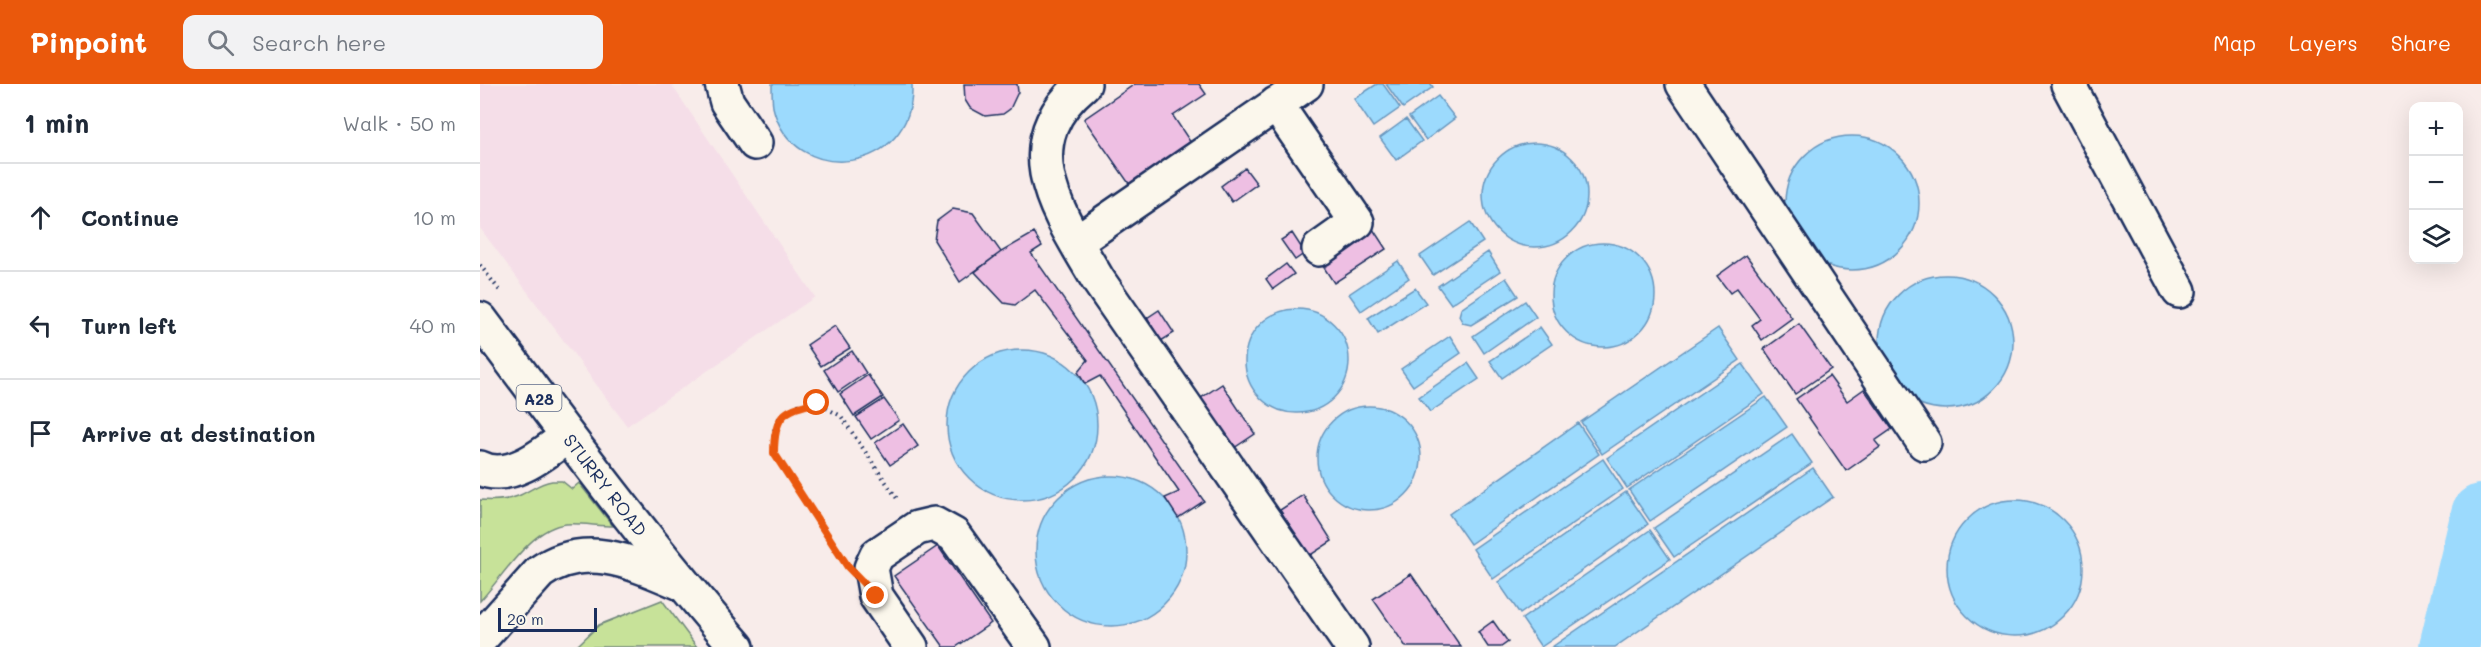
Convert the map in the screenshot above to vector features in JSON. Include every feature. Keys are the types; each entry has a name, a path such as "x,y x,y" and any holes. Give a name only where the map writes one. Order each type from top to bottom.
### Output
{"main road":[{"path":"722,84 727,102 755,143"},
{"path":"1084,84 1069,97 1052,124 1044,154 1050,186 1065,224 1098,280 1352,647"},
{"path":"1076,242 1306,84"},
{"path":"1683,84 1924,443"},
{"path":"2068,84 2179,291"},
{"path":"1276,104 1357,222 1320,249"},
{"name":"STURRY ROAD","path":"480,319 681,583 737,647"},
{"path":"480,468 501,471 520,467 567,436"},
{"path":"910,647 876,596 871,568 876,555 917,528 934,524 954,535 1022,643"},
{"path":"480,639 540,572 557,562 599,554 638,565 681,583"}],"path":[{"path":"842,558 774,453 774,431 780,417 799,405 817,403 841,416 917,528"}],"shaded area":[{"path":"480,84 671,84 815,297 627,426 480,228"}],"green space":[{"path":"552,481 562,481 572,489 579,483 613,526 566,524 553,527 541,534 518,555 480,601 480,500 509,499"},
{"path":"662,600 697,647 576,647 599,625"}],"water":[{"path":"772,84 912,84 908,114 895,138 875,153 851,160 826,160 803,151 785,133 773,107"},
{"path":"1377,84 1383,84 1400,108 1373,127 1354,99"},
{"path":"1386,84 1431,84 1433,87 1403,108"},
{"path":"1438,96 1455,118 1426,140 1409,117"},
{"path":"1406,119 1422,141 1396,160 1380,138"},
{"path":"1852,136 1878,141 1899,156 1914,177 1919,203 1914,229 1899,250 1878,265 1852,270 1826,265 1805,250 1790,229 1785,203 1790,177 1805,156 1826,141"},
{"path":"1535,143 1555,147 1572,158 1583,175 1587,195 1583,215 1572,232 1555,243 1535,247 1515,243 1498,232 1487,215 1483,195 1487,175 1498,158 1515,147"},
{"path":"1470,222 1483,242 1433,275 1420,256"},
{"path":"1603,243 1623,247 1640,258 1651,275 1655,295 1651,315 1640,332 1623,343 1603,347 1583,343 1566,332 1555,315 1551,295 1555,275 1566,258 1583,247"},
{"path":"1488,252 1500,271 1451,304 1438,286"},
{"path":"1398,261 1409,278 1361,311 1349,294"},
{"path":"1946,275 1972,280 1993,295 2008,316 2013,342 2008,368 1993,389 1972,404 1946,409 1920,404 1899,389 1884,368 1879,342 1884,316 1899,295 1920,280"},
{"path":"1506,278 1518,296 1471,325 1463,323 1459,316 1461,309"},
{"path":"1415,288 1426,303 1378,334 1368,318"},
{"path":"1525,301 1536,317 1484,353 1473,336"},
{"path":"1297,309 1317,313 1334,324 1345,341 1349,361 1345,381 1334,398 1317,409 1297,413 1277,409 1260,398 1249,381 1245,361 1249,341 1260,324 1277,313"},
{"path":"1540,327 1552,344 1502,378 1490,361"},
{"path":"1718,328 1740,360 1602,454 1581,422"},
{"path":"1450,336 1461,353 1413,386 1401,369"},
{"path":"1022,350 1051,356 1075,372 1091,396 1097,425 1091,454 1075,478 1051,494 1022,500 993,494 969,478 953,454 947,425 953,396 969,372 993,356"},
{"path":"1468,363 1479,379 1430,412 1419,397"},
{"path":"1743,364 1764,394 1627,488 1607,458"},
{"path":"1766,397 1787,427 1650,521 1629,490"},
{"path":"1369,406 1389,410 1406,421 1417,438 1421,458 1417,478 1406,495 1389,506 1369,510 1349,506 1332,495 1321,478 1317,458 1321,438 1332,421 1349,410"},
{"path":"1578,423 1599,454 1470,544 1449,514"},
{"path":"1792,434 1812,463 1674,557 1654,528"},
{"path":"1603,459 1623,489 1493,579 1473,549"},
{"path":"1813,468 1833,497 1615,647 1552,647"},
{"path":"1111,476 1140,482 1164,498 1180,522 1186,551 1180,580 1164,604 1140,620 1111,626 1082,620 1058,604 1042,580 1036,551 1042,522 1058,498 1082,482"},
{"path":"1626,492 1648,524 1520,614 1498,582"},
{"path":"2015,500 2041,505 2063,520 2078,542 2083,568 2078,594 2063,616 2041,631 2015,636 1989,631 1967,616 1952,594 1947,568 1952,542 1967,520 1989,505"},
{"path":"1650,530 1670,559 1541,647 1522,619"}],"building":[{"path":"964,84 1017,84 1018,92 1010,109 1003,114 985,116 970,108 965,100"},
{"path":"1135,84 1199,84 1206,94 1173,116 1191,143 1130,185 1084,119"},
{"path":"1245,168 1257,184 1232,202 1221,186"},
{"path":"953,209 973,213 1001,252 960,282 934,240 937,221"},
{"path":"1371,226 1386,249 1334,283 1319,260"},
{"path":"1034,233 1042,246 1031,253 1204,501 1178,518 1165,498 1179,492 1100,376 1085,384 1078,372 1088,360 1035,290 1015,305 1004,303 975,272 1001,252"},
{"path":"1292,233 1305,253 1295,260 1281,240"},
{"path":"1746,255 1792,318 1762,340 1752,325 1760,319 1737,288 1730,293 1717,276"},
{"path":"1286,264 1294,274 1273,289 1266,279"},
{"path":"1159,310 1174,333 1161,341 1147,318"},
{"path":"1799,324 1831,369 1795,394 1764,349"},
{"path":"835,326 850,348 821,366 807,345"},
{"path":"852,351 866,373 838,392 824,370"},
{"path":"868,375 883,397 854,416 840,394"},
{"path":"1829,376 1847,401 1864,389 1892,429 1875,441 1880,447 1846,471 1796,399"},
{"path":"1222,384 1255,434 1231,450 1198,400"},
{"path":"884,399 899,420 871,439 856,417"},
{"path":"903,424 918,446 890,465 875,443"},
{"path":"1303,495 1332,541 1309,556 1280,510"},
{"path":"938,546 991,623 956,647 944,647 894,576"},
{"path":"1411,574 1461,647 1406,647 1373,599"},
{"path":"1493,621 1508,642 1501,647 1488,647 1478,632"}],"waterway":[{"path":"2449,647 2481,514"}],"route":[{"path":"817,403 799,405 780,417 774,431 774,453 848,567 876,596"}]}
